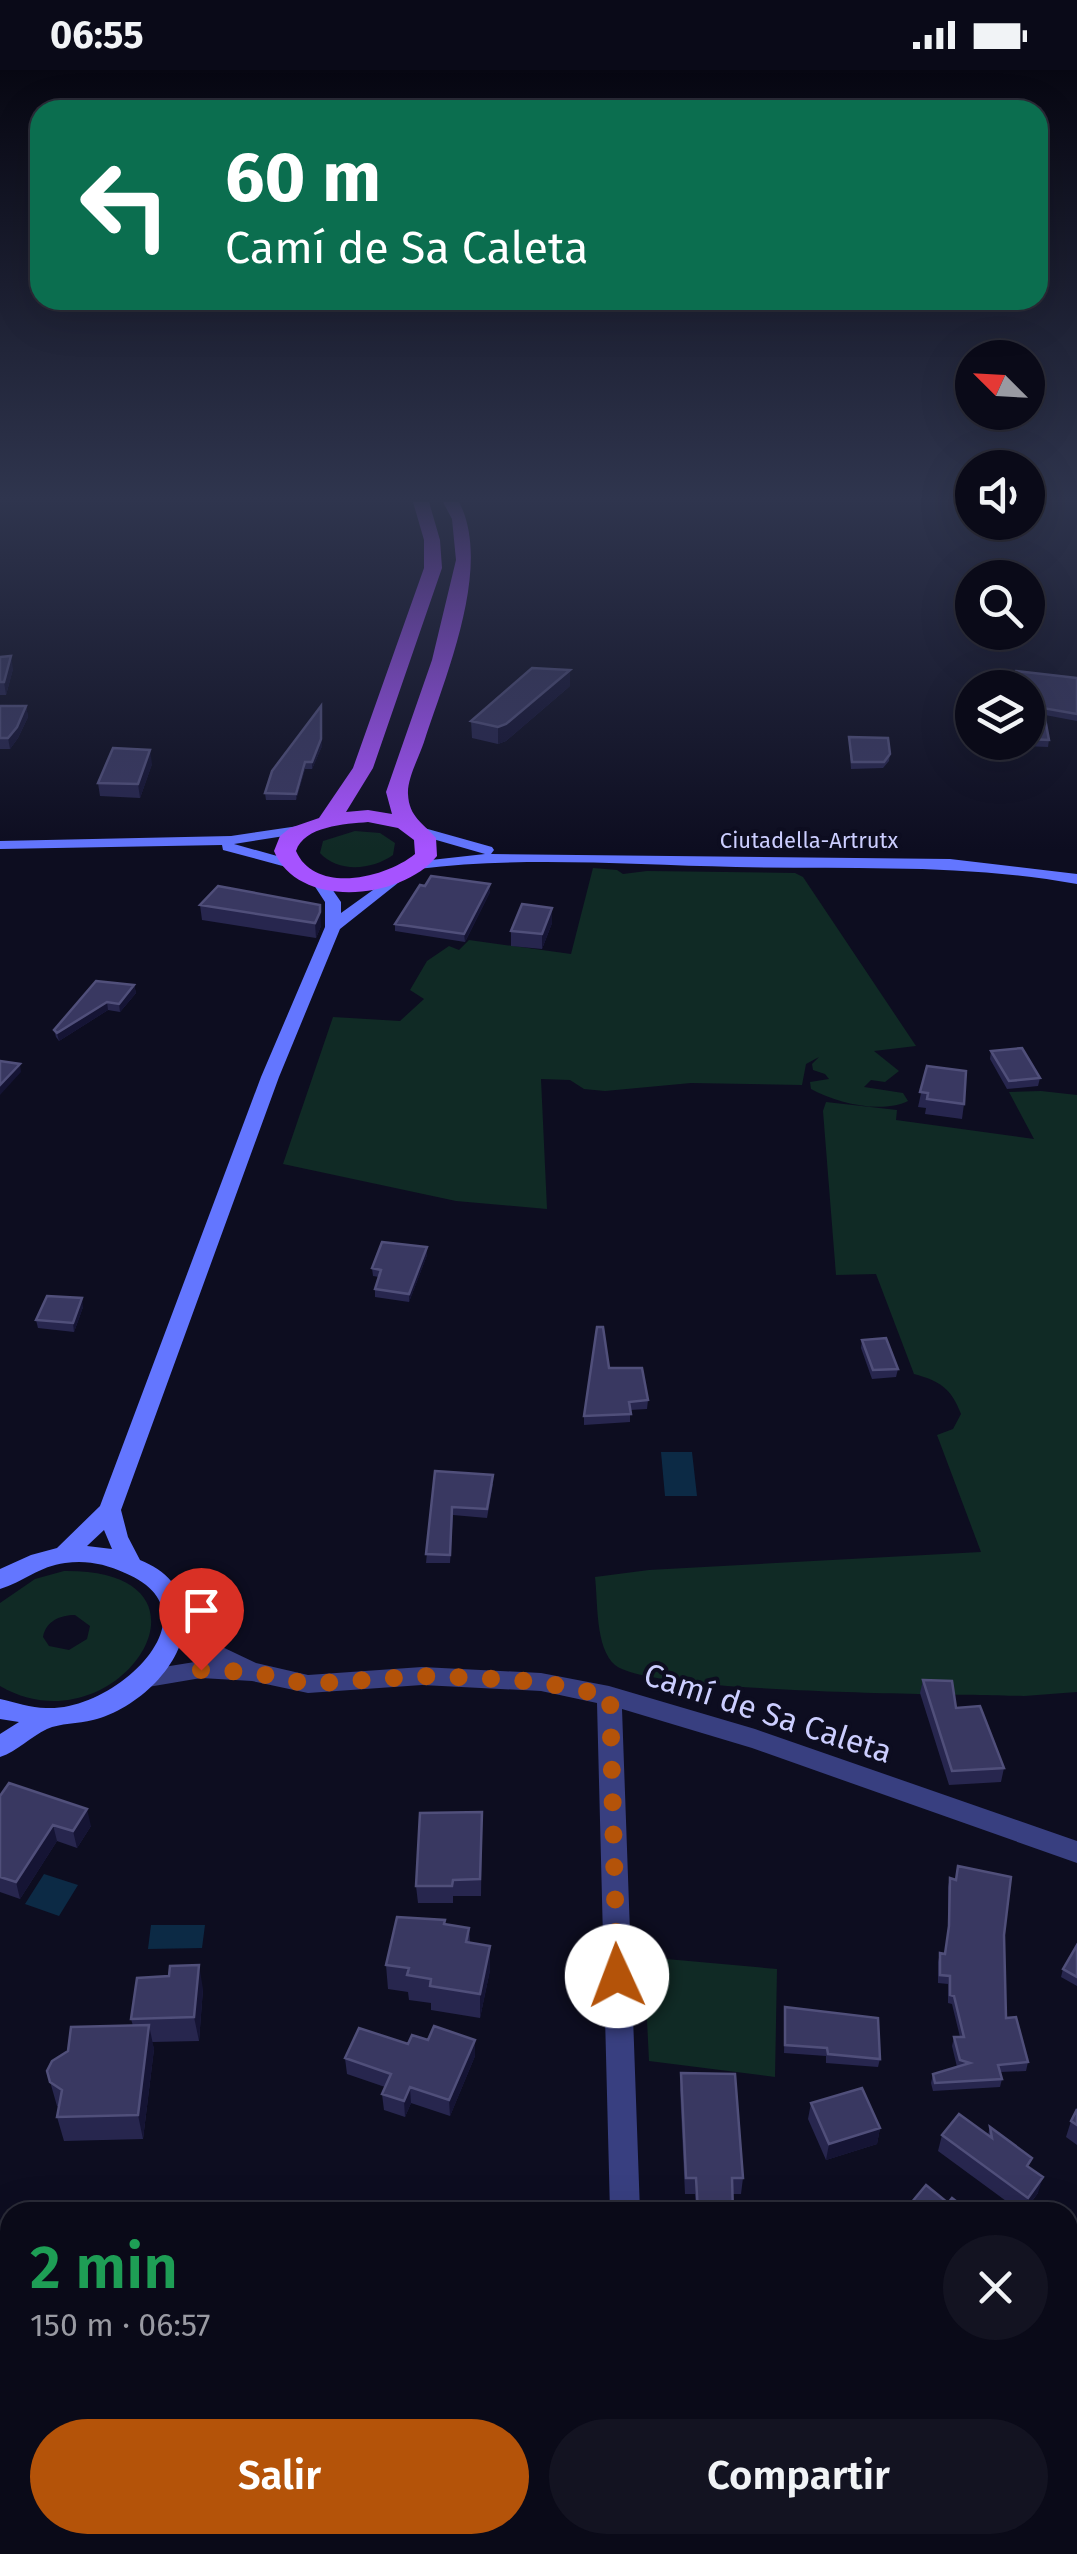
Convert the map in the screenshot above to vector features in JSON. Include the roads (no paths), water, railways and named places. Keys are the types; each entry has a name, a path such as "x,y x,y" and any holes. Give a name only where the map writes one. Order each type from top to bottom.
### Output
{"main road":[{"path":"328,820 363,768 415,618"},
{"path":"411,827 368,816 328,820 304,829 288,843 285,854 290,864 318,880 358,884 408,870 428,847 411,827 397,792 441,660 451,618"}],"street":[{"name":"Ciutadella-Artrutx","path":"411,827 471,847 539,857"},
{"path":"0,845 182,842 250,838 304,829"},
{"path":"182,842 244,850 290,864"},
{"name":"Ciutadella-Artrutx","path":"408,870 468,858 539,857 740,863 900,862 1077,879"},
{"path":"333,927 408,870"},
{"path":"64,1555 110,1510 270,1077 333,927 333,902 318,880"},
{"path":"110,1510 129,1561"},
{"path":"0,1709 45,1718 90,1712 114,1702 148,1678 168,1654 176,1625 171,1598 155,1576 129,1561 96,1554 64,1555 38,1560 1,1579"},
{"name":"Camí de Sa Caleta","path":"176,1625 208,1650 252,1672"},
{"name":"Camí de Sa Caleta","path":"148,1678 201,1670 252,1672 308,1684 422,1676 540,1682 610,1696 756,1739 1077,1852"},
{"path":"610,1696 624,2202"},
{"path":"0,1747 45,1718"}],"water":[{"path":"661,1452 692,1452 697,1496 665,1496"},
{"path":"44,1874 78,1885 59,1916 25,1904"},
{"path":"151,1925 205,1925 202,1948 148,1949"}]}
